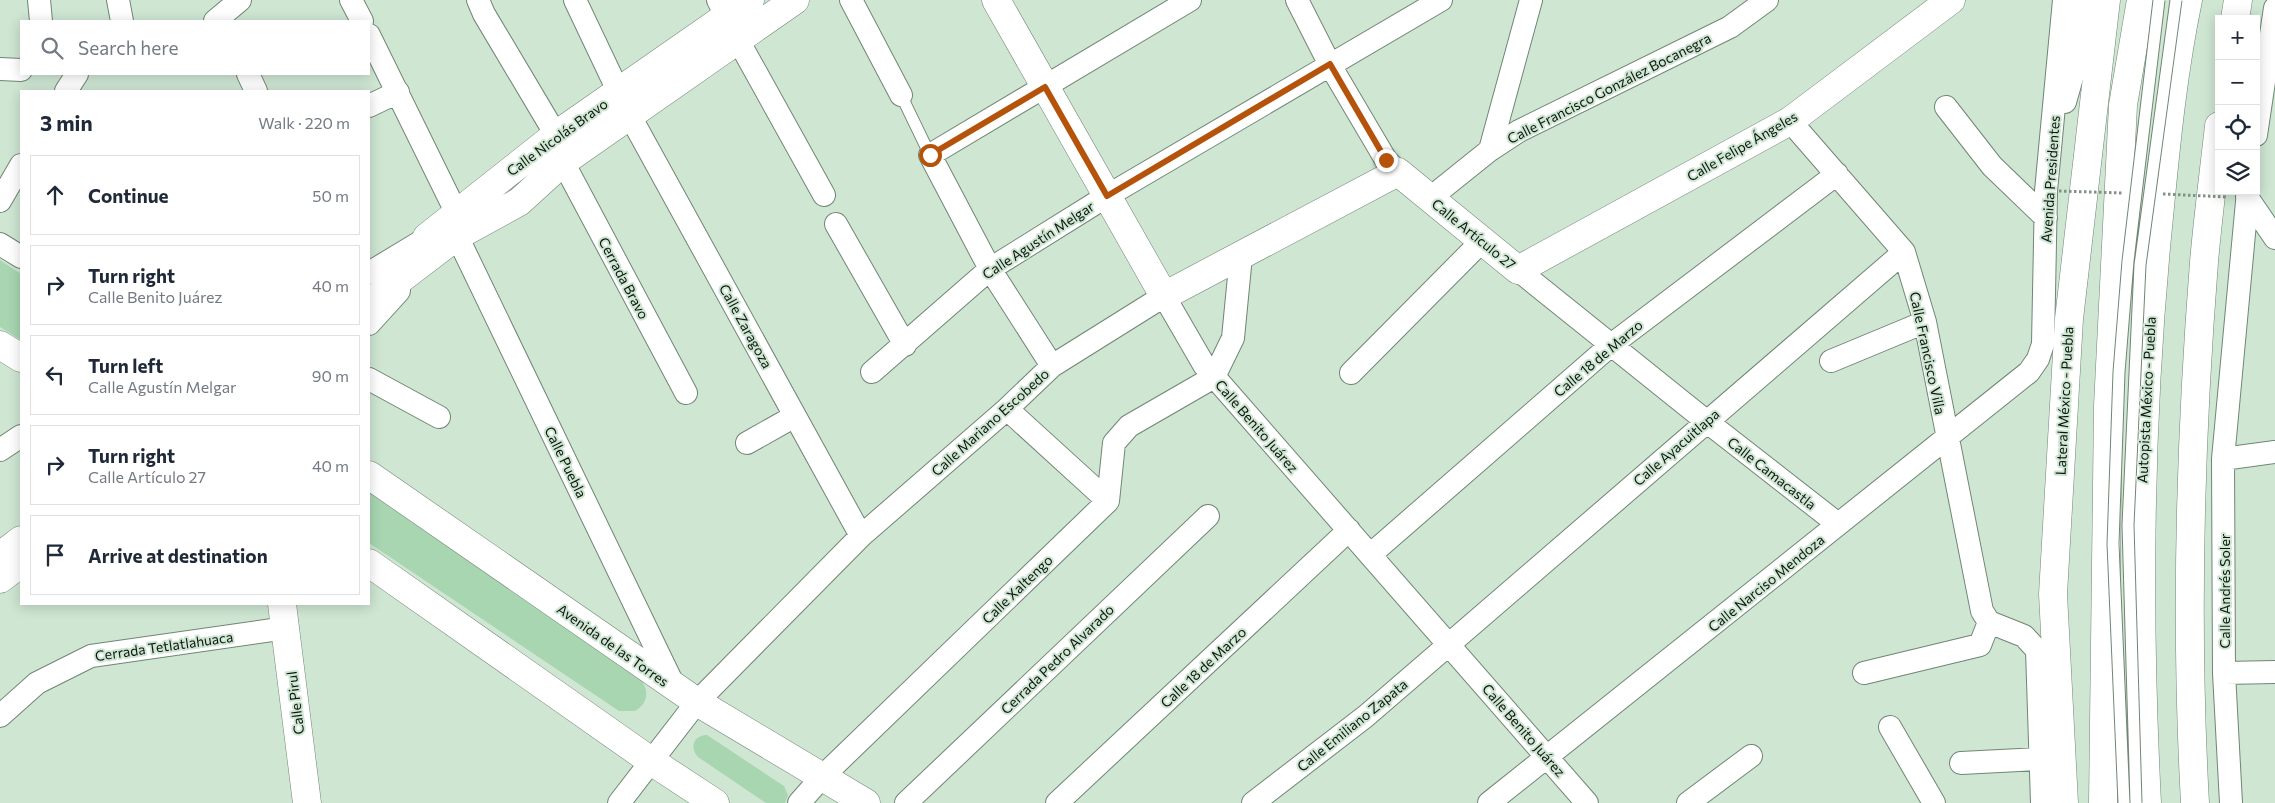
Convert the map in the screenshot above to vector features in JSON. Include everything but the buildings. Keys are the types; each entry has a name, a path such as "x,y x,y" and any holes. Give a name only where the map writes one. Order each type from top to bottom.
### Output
{"main road":[{"name":"Calle Nicolás Bravo","path":"457,225 519,202 625,103 750,0"},
{"name":"Calle Nicolás Bravo","path":"728,19 795,0"},
{"name":"Calle Benito Juárez","path":"996,0 1164,296"},
{"name":"Calle Felipe Ángeles","path":"1518,270 1790,121 1951,0"},
{"name":"Lateral México - Puebla","path":"2064,803 2053,594 2070,309 2106,0"},
{"path":"2103,803 2108,406 2123,105 2141,0"},
{"name":"Autopista México - Puebla","path":"2147,803 2142,699 2140,556 2143,433 2154,260 2166,134 2188,0"},
{"path":"2236,15 2238,0"},
{"name":"Calle Nicolás Bravo","path":"370,302 429,247 457,225 556,135 625,103"},
{"path":"2194,803 2189,636 2192,479 2204,269 2216,150"},
{"name":"Calle Artículo 27","path":"1398,172 1518,270"},
{"name":"Calle Mariano Escobedo","path":"1164,296 1398,172"},
{"name":"Calle Nicolás Bravo","path":"370,281 429,247"},
{"path":"0,345 20,357"},
{"name":"Avenida de las Torres","path":"370,476 686,695 866,803"},
{"path":"0,556 20,541"},
{"path":"0,579 20,564"},
{"path":"370,564 650,761 715,803"},
{"name":"Calle Pirul","path":"284,616 307,803"}],"street":[{"path":"39,0 41,20"},
{"path":"118,0 122,20"},
{"path":"220,19 240,0"},
{"path":"351,0 361,20"},
{"path":"478,0 484,14 556,135 563,162"},
{"name":"Calle Zaragoza","path":"575,0 625,103 861,536"},
{"path":"851,0 902,96"},
{"path":"1052,366 990,269 930,155 1190,0"},
{"name":"Calle Artículo 27","path":"1297,0 1330,64 1386,160 1398,172"},
{"name":"Calle Agustín Melgar","path":"872,372 990,269 1107,196 1441,0"},
{"path":"1490,150 1531,0"},
{"name":"Calle Francisco González Bocanegra","path":"1429,198 1490,150 1519,131 1730,27 1767,0"},
{"name":"Avenida Presidentes","path":"2038,359 2043,344 2046,218 2050,151 2064,0"},
{"path":"2050,151 2073,74 2085,0"},
{"path":"2260,108 2275,8"},
{"path":"728,19 824,195"},
{"name":"Calle Puebla","path":"370,37 398,92 457,225 686,695"},
{"path":"0,69 20,70"},
{"path":"67,90 75,75"},
{"path":"248,75 256,90"},
{"path":"370,106 398,92"},
{"path":"1946,106 1992,166 2046,218"},
{"name":"Calle Francisco Villa","path":"1790,121 1904,252 1924,322 1982,611 1988,622"},
{"name":"Cerrada Bravo","path":"563,162 686,393"},
{"path":"0,200 20,167"},
{"name":"Calle 18 de Marzo","path":"1370,554 1611,345 1837,174"},
{"name":"Calle Andrés Soler","path":"2231,803 2224,673 2223,458 2247,195"},
{"path":"2248,195 2274,233"},
{"path":"836,224 905,345"},
{"path":"1350,373 1482,241"},
{"path":"0,244 20,256"},
{"path":"370,273 429,247"},
{"path":"370,323 429,247"},
{"name":"Calle Ayacuitlapa","path":"1449,644 1904,252"},
{"path":"1108,501 1114,442 1129,426 1214,377 1233,338 1240,256"},
{"name":"Calle Artículo 27","path":"1518,270 1706,422"},
{"name":"Calle Mariano Escobedo","path":"620,803 650,761 686,695 1052,366 1164,296"},
{"name":"Calle Benito Juárez","path":"1164,296 1204,365 1214,377 1587,803"},
{"path":"1831,361 1924,322"},
{"path":"2038,359 2053,359 2066,365"},
{"name":"Calle Narciso Mendoza","path":"1489,803 2029,372 2038,359"},
{"path":"370,380 439,417"},
{"path":"1006,409 1108,501"},
{"path":"747,442 795,416"},
{"name":"Calle Camacastla","path":"1706,422 1838,524"},
{"path":"0,450 20,437"},
{"path":"2223,458 2275,452"},
{"name":"Calle Xaltengo","path":"800,803 822,777 1108,501"},
{"name":"Cerrada Pedro Alvarado","path":"906,803 1208,516"},
{"name":"Calle 18 de Marzo","path":"1057,803 1349,530"},
{"name":"Cerrada Tetlatlahuaca","path":"0,716 37,683 91,656 284,616"},
{"path":"1864,673 1980,645 1988,622 2024,636 2036,650 2042,803"},
{"name":"Calle Emiliano Zapata","path":"1253,803 1366,716 1449,644"},
{"path":"2224,673 2275,672"},
{"path":"1890,727 1934,803"},
{"path":"1688,803 1751,756"},
{"path":"1962,763 2040,759"}],"lane":[{"path":"2124,803 2113,544 2119,372 2128,262 2159,0"},
{"path":"2136,803 2128,525 2139,284 2176,0"},
{"path":"902,96 930,155"}],"green space":[{"path":"0,260 20,273 20,339 0,327"},
{"path":"370,489 640,679 646,692 643,705 635,711 619,711 370,544"},
{"path":"707,735 784,786 788,795 785,803 766,803 698,757 693,746 694,742 699,737"}],"route":[{"path":"930,155 1045,87 1107,196 1330,64 1386,160"}]}
